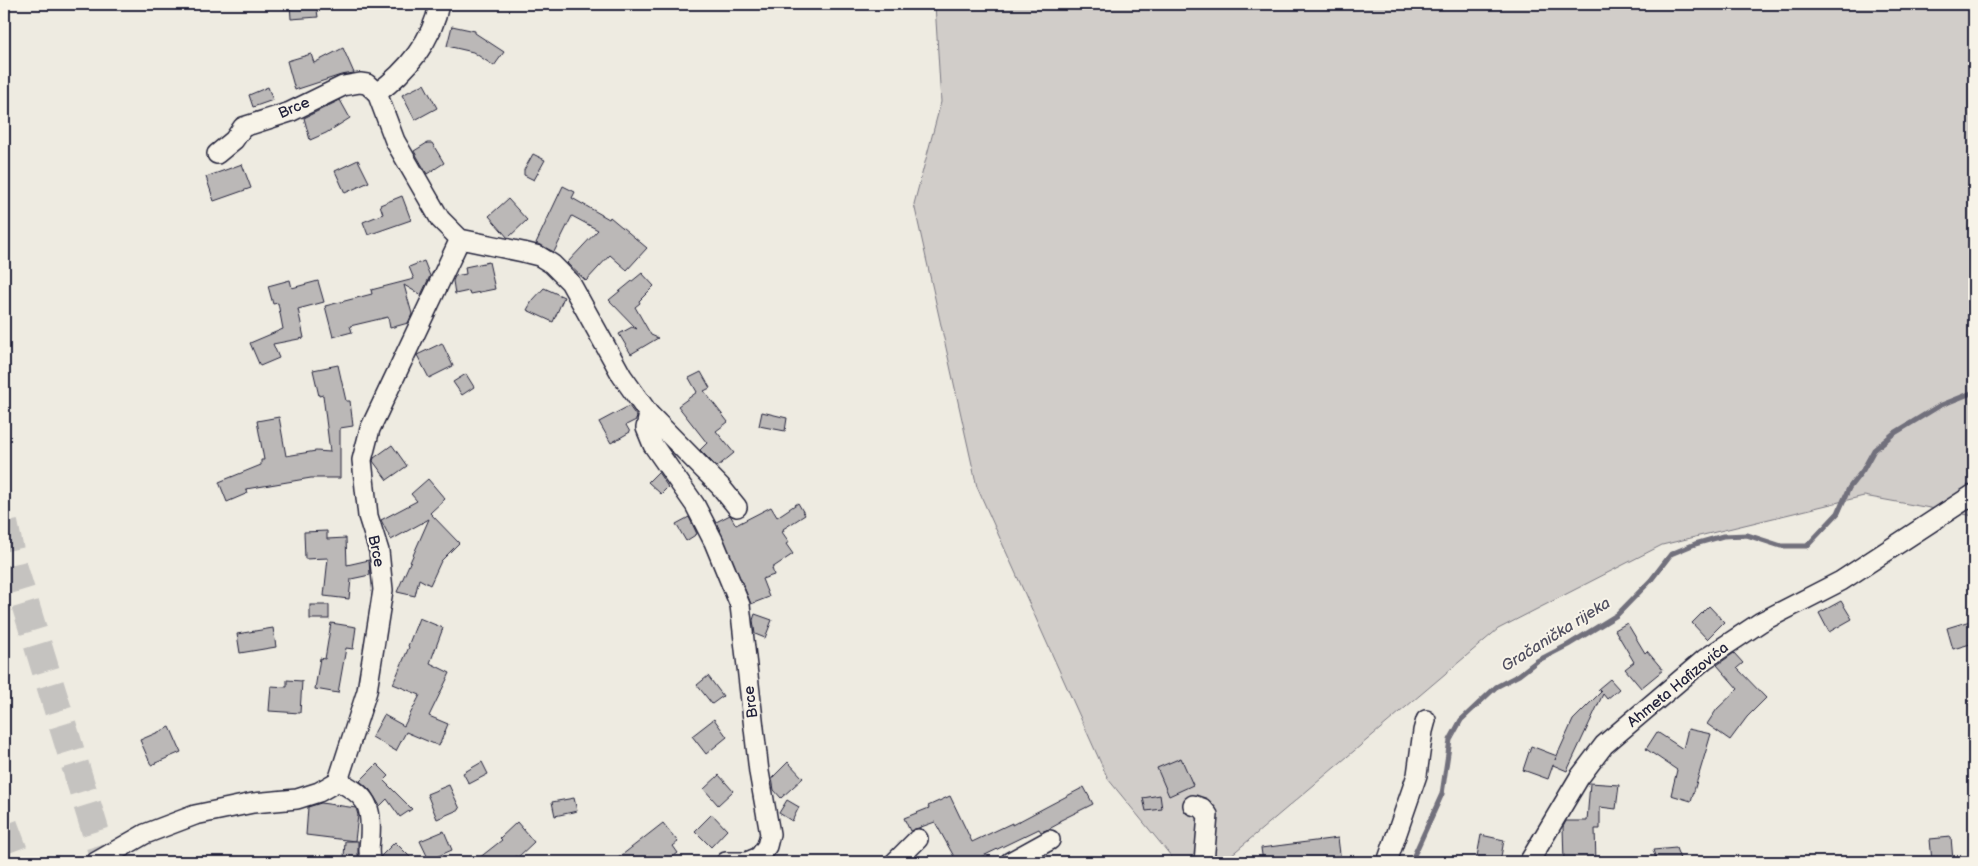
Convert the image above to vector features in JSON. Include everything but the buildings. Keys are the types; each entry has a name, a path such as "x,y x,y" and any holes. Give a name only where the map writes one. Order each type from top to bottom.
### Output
{"street":[{"path":"440,4 431,33 419,51 388,85 377,93 395,140 440,219 460,239 538,256 552,264 570,282 622,376 649,414 720,486 738,507"},
{"name":"Brce","path":"217,154 234,140 243,128 290,112 343,86 360,83 366,84 377,93"},
{"name":"Brce","path":"338,781 367,690 383,590 379,551 368,516 362,460 370,429 460,239"},
{"name":"Brce","path":"649,414 646,428 653,445 695,505 714,542 740,605 759,772 770,834 767,846 759,857 747,862 726,862"},
{"name":"Ahmeta Hafizovića","path":"1529,862 1579,778 1604,745 1706,659 1761,622 1841,581 1974,494"},
{"path":"1387,862 1417,776 1426,720"},
{"path":"96,862 145,834 196,815 253,803 297,799 319,792 338,781 357,791 368,807 369,857 371,862"},
{"path":"1193,806 1202,808 1208,815 1204,862"},
{"path":"895,862 918,839"},
{"path":"1010,862 1050,840"}],"shaded area":[{"path":"935,4 1974,4 1974,516 1864,496 1662,545 1498,629 1223,862 1176,862 1108,779 977,487 914,204 941,102"}],"waterway":[{"name":"Gračanička rijeka","path":"1411,862 1442,794 1450,740 1461,720 1496,687 1617,615 1651,580 1671,554 1695,544 1723,536 1747,535 1781,546 1807,546 1838,513 1849,488 1863,470 1874,450 1893,434 1939,406 1974,392"}],"tunnel":[{"path":"4,523 13,565 105,862"},
{"path":"4,825 18,862"}]}
